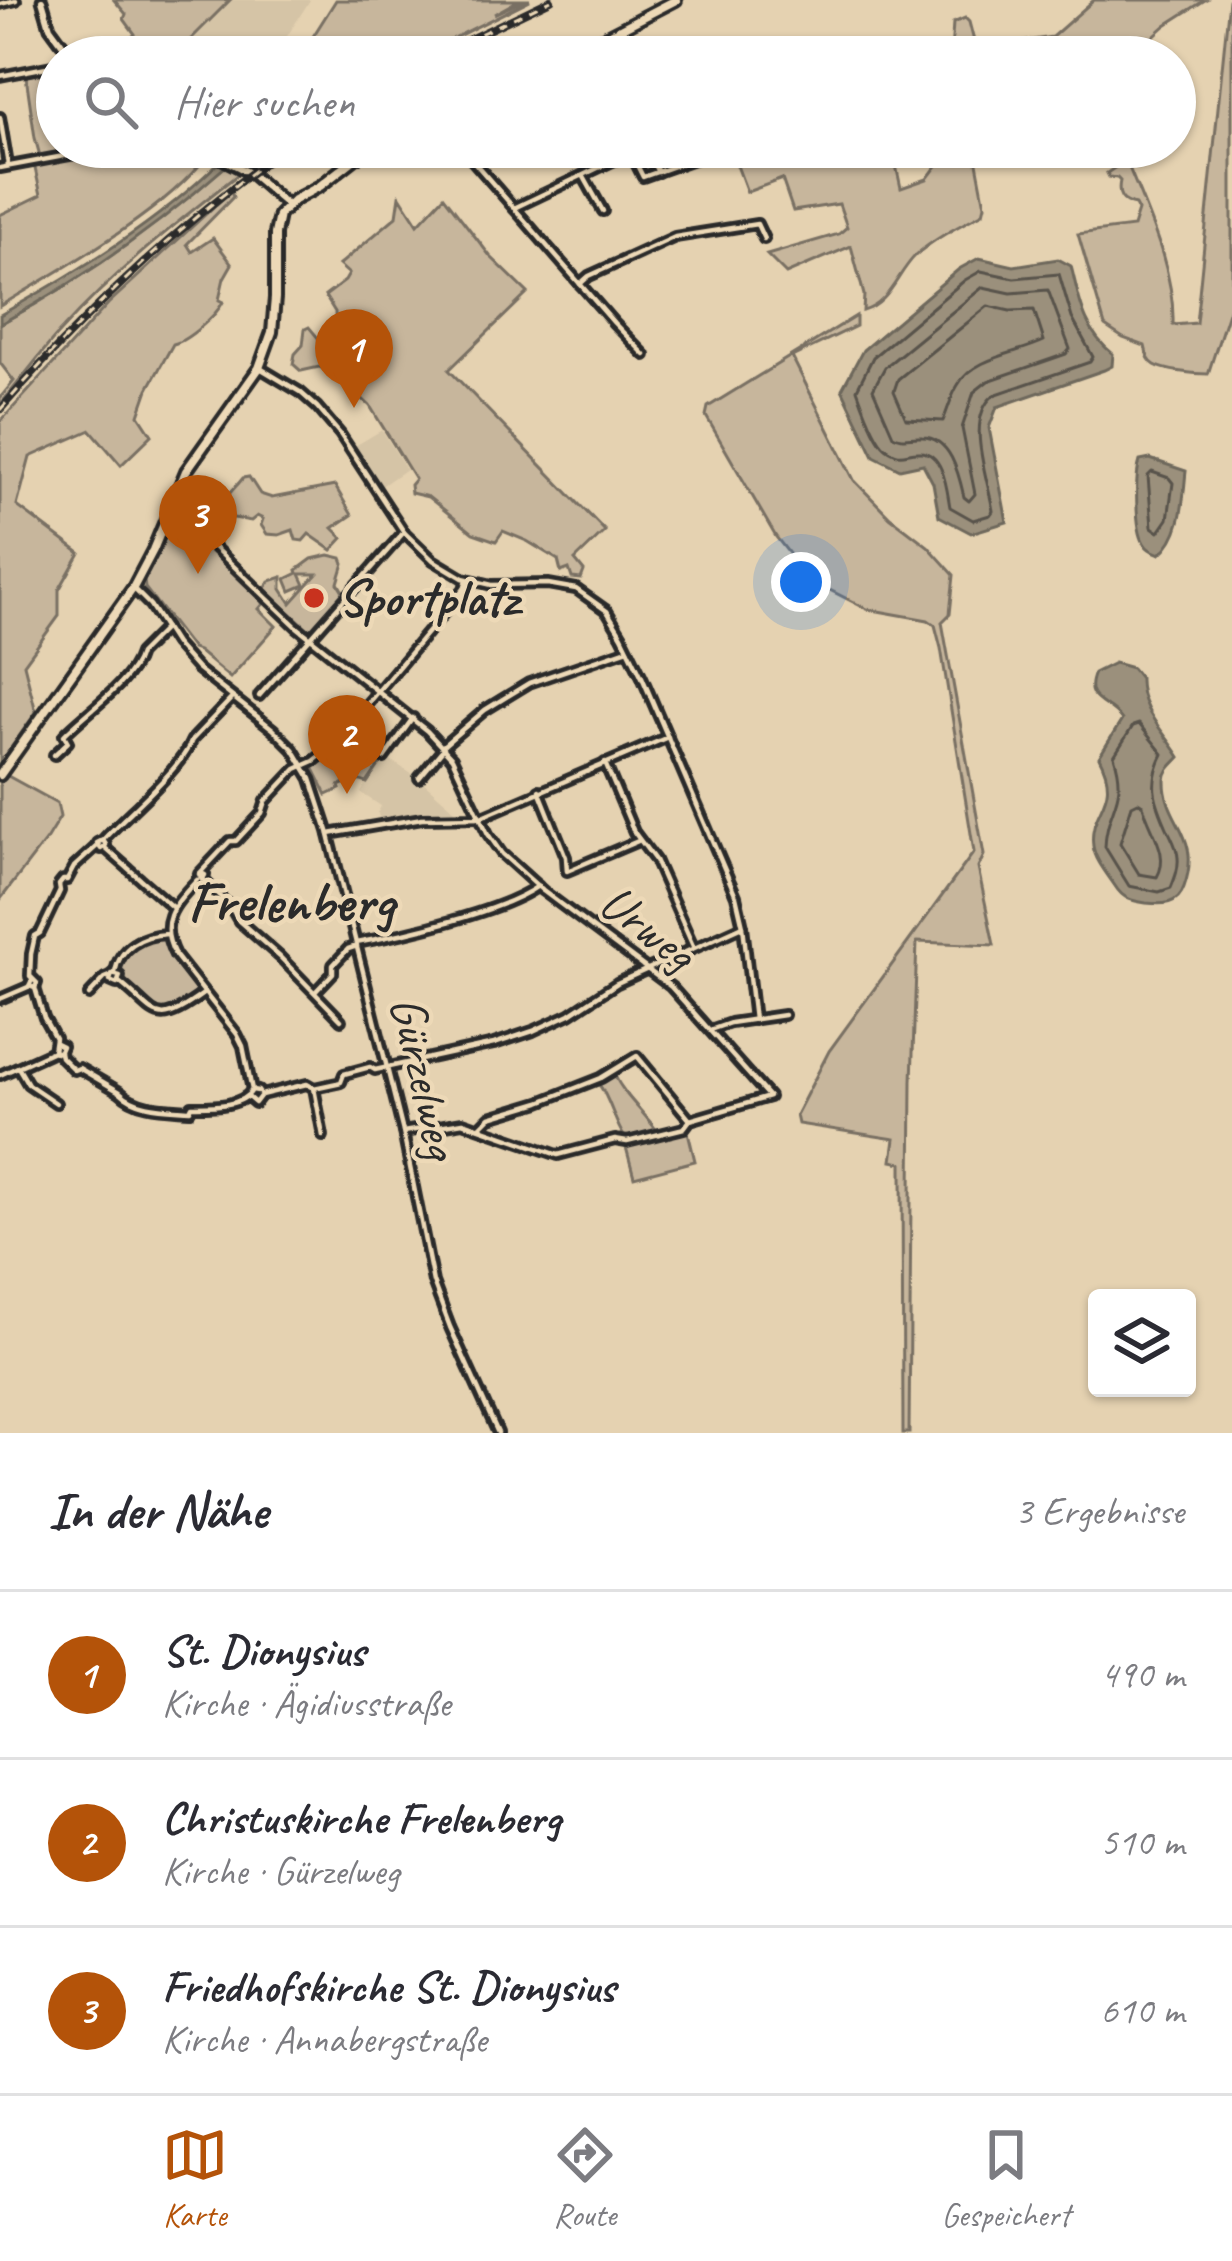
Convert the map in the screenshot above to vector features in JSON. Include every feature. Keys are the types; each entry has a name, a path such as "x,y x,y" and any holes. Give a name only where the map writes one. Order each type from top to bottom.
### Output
{"main road":[{"path":"607,36 676,0"},
{"path":"0,775 133,587 186,471 259,368 273,328 277,222 287,205 343,168"}],"street":[{"path":"0,4 16,0"},
{"path":"42,0 57,36"},
{"path":"0,76 36,69"},
{"path":"0,117 9,166"},
{"path":"0,168 36,161"},
{"path":"240,168 287,205"},
{"path":"479,168 646,355"},
{"path":"514,208 602,168"},
{"path":"639,168 644,177 669,168"},
{"path":"656,168 658,172"},
{"path":"584,177 603,211"},
{"path":"580,284 677,236 757,224 764,239"},
{"path":"259,368 300,392 328,419 404,532 433,560 467,580 576,589 607,611 668,736 736,896 754,1020"},
{"name":"Urweg","path":"169,511 191,525 310,638 444,747 494,845 538,886 671,987 769,1097 690,1120"},
{"path":"259,696 404,532"},
{"path":"467,580 330,748 296,770 266,801 252,825 230,841 172,907 166,934 175,955 237,1034 255,1102 261,1095 307,1084 314,1088 340,1082 347,1073 370,1067 494,1044 533,1031 570,1014 609,987 743,926"},
{"name":"Gürzelweg","path":"133,587 197,669 273,729 311,779 403,1132 439,1300 498,1433"},
{"path":"54,754 68,742 64,735 122,679 165,628"},
{"path":"419,778 444,747 485,710 529,683 628,649"},
{"path":"232,698 102,844 59,885 36,934 32,985 61,1057 74,1070 79,1068 136,1102 190,1110 192,1106 230,1104 258,1090 261,1095"},
{"path":"384,758 413,718"},
{"path":"329,834 422,818 481,817 668,736"},
{"path":"605,763 638,840 655,860 693,946"},
{"path":"539,790 566,857 567,871 638,840"},
{"path":"102,844 172,907"},
{"path":"201,876 239,921 341,1020"},
{"path":"315,992 333,973 333,965 356,944 465,916 538,886"},
{"path":"112,975 138,939 166,934"},
{"path":"89,994 105,977 120,976 119,982 142,1005 158,1014 173,1014 204,993"},
{"path":"0,999 32,985"},
{"path":"710,1030 730,1022 784,1015"},
{"path":"0,1075 57,1049"},
{"path":"403,1132 463,1123 559,1155 684,1128 690,1120 637,1056 601,1078 490,1117 481,1127"},
{"path":"17,1067 28,1084 56,1102"},
{"path":"314,1088 323,1136"}],"shaded area":[{"path":"114,0 230,0 194,36 133,36 126,14"},
{"path":"230,0 310,0 287,36 194,36"},
{"path":"336,0 519,0 494,14 530,0 458,36 313,36"},
{"path":"1094,0 1205,0 1154,36 1053,36"},
{"path":"1232,0 1232,300 1208,374 1155,365 1145,346 1105,326 1078,234 1133,227 1138,211 1121,197 1120,181 1107,173 1129,168 1163,258 1173,325 1196,323"},
{"path":"965,18 973,36 952,36 953,23"},
{"path":"36,74 36,142 35,138 26,76"},
{"path":"34,164 36,168 197,168 139,219 0,306 0,215 41,195"},
{"path":"223,168 241,172 102,289 0,405 14,381 0,363 0,324 118,251"},
{"path":"738,168 897,168 901,188 927,179 935,168 978,168 985,205 983,213 916,255 887,295 863,311 864,295 851,246 786,274 767,255 839,234 847,227 839,204 793,211 782,179 747,192"},
{"path":"231,191 233,197 187,244 192,252 213,238 232,264 224,278 219,300 223,302 201,327 173,344 148,389 139,415 152,435 121,465 91,430 30,457 17,506 80,553 59,590 59,616 24,664 36,712 0,769 0,422 108,304"},
{"path":"400,196 418,224 444,196 490,256 528,293 449,370 605,531 575,560 584,571 581,579 572,578 569,569 561,572 558,560 527,541 503,531 496,541 473,533 428,497 411,493 415,479 370,406 351,388 349,377 336,368 301,371 293,364 309,327 319,339 319,356 332,357 325,339 336,341 335,312 325,296 349,274 339,265 397,216"},
{"path":"856,316 856,326 792,357 854,480 954,575 950,614 942,622 984,855 978,868 994,945 917,942 909,1433 903,1433 902,1163 892,1161 895,1139 798,1124 796,1115 829,1051 974,852 941,648 935,625 928,620 867,609 820,585 801,569 776,537 706,416 708,407"},
{"path":"382,430 406,469 380,487 355,446"},
{"path":"249,477 260,494 272,498 335,486 352,515 333,528 343,538 332,550 309,534 303,541 296,540 293,530 267,534 263,519 257,516 251,521 221,516 228,495"},
{"path":"177,522 264,603 259,609 276,626 230,678 192,649 145,588 169,527"},
{"path":"329,555 344,563 338,583 344,593 311,631 264,589 282,577 282,589 291,603 317,574 300,574 305,585 291,591 286,579 312,559"},
{"path":"343,742 384,758 367,783 349,782 327,795 313,767"},
{"path":"374,754 422,781 455,810 379,820 381,806 361,793 370,776 364,772"},
{"path":"6,775 57,803 60,817 0,900 0,782"},
{"path":"164,936 168,953 199,995 178,1009 160,1011 137,993 119,969 137,946"},
{"path":"614,1074 657,1131 625,1138 598,1083"},
{"path":"688,1132 695,1161 634,1177 626,1147"}],"water":[{"path":"213,168 223,168 146,231 0,324 0,315 116,245"},
{"path":"979,258 1014,266 1058,259 1071,266 1089,325 1113,354 1112,366 1104,370 997,407 989,428 1007,522 971,533 939,516 933,483 923,464 900,469 874,456 842,389 863,350 959,269"},
{"path":"1150,459 1186,471 1178,527 1160,554 1144,543 1137,515 1138,468 1140,461"},
{"path":"1114,663 1132,668 1140,678 1148,710 1180,757 1168,770 1166,795 1186,841 1189,869 1181,893 1169,903 1125,897 1094,851 1095,822 1107,785 1099,757 1122,720 1094,696 1091,683 1094,673"}],"railway":[{"path":"476,36 551,0"},
{"path":"0,410 136,270 259,168"}],"place":[{"name":"St. Dionysius","path":"354,408"},
{"name":"Friedhofskirche St. Dionysius","path":"198,574"},
{"name":"Sportplatz","path":"314,598"},
{"name":"Christuskirche Frelenberg","path":"347,794"}],"district":[{"name":"Frelenberg","path":"291,902"}]}
